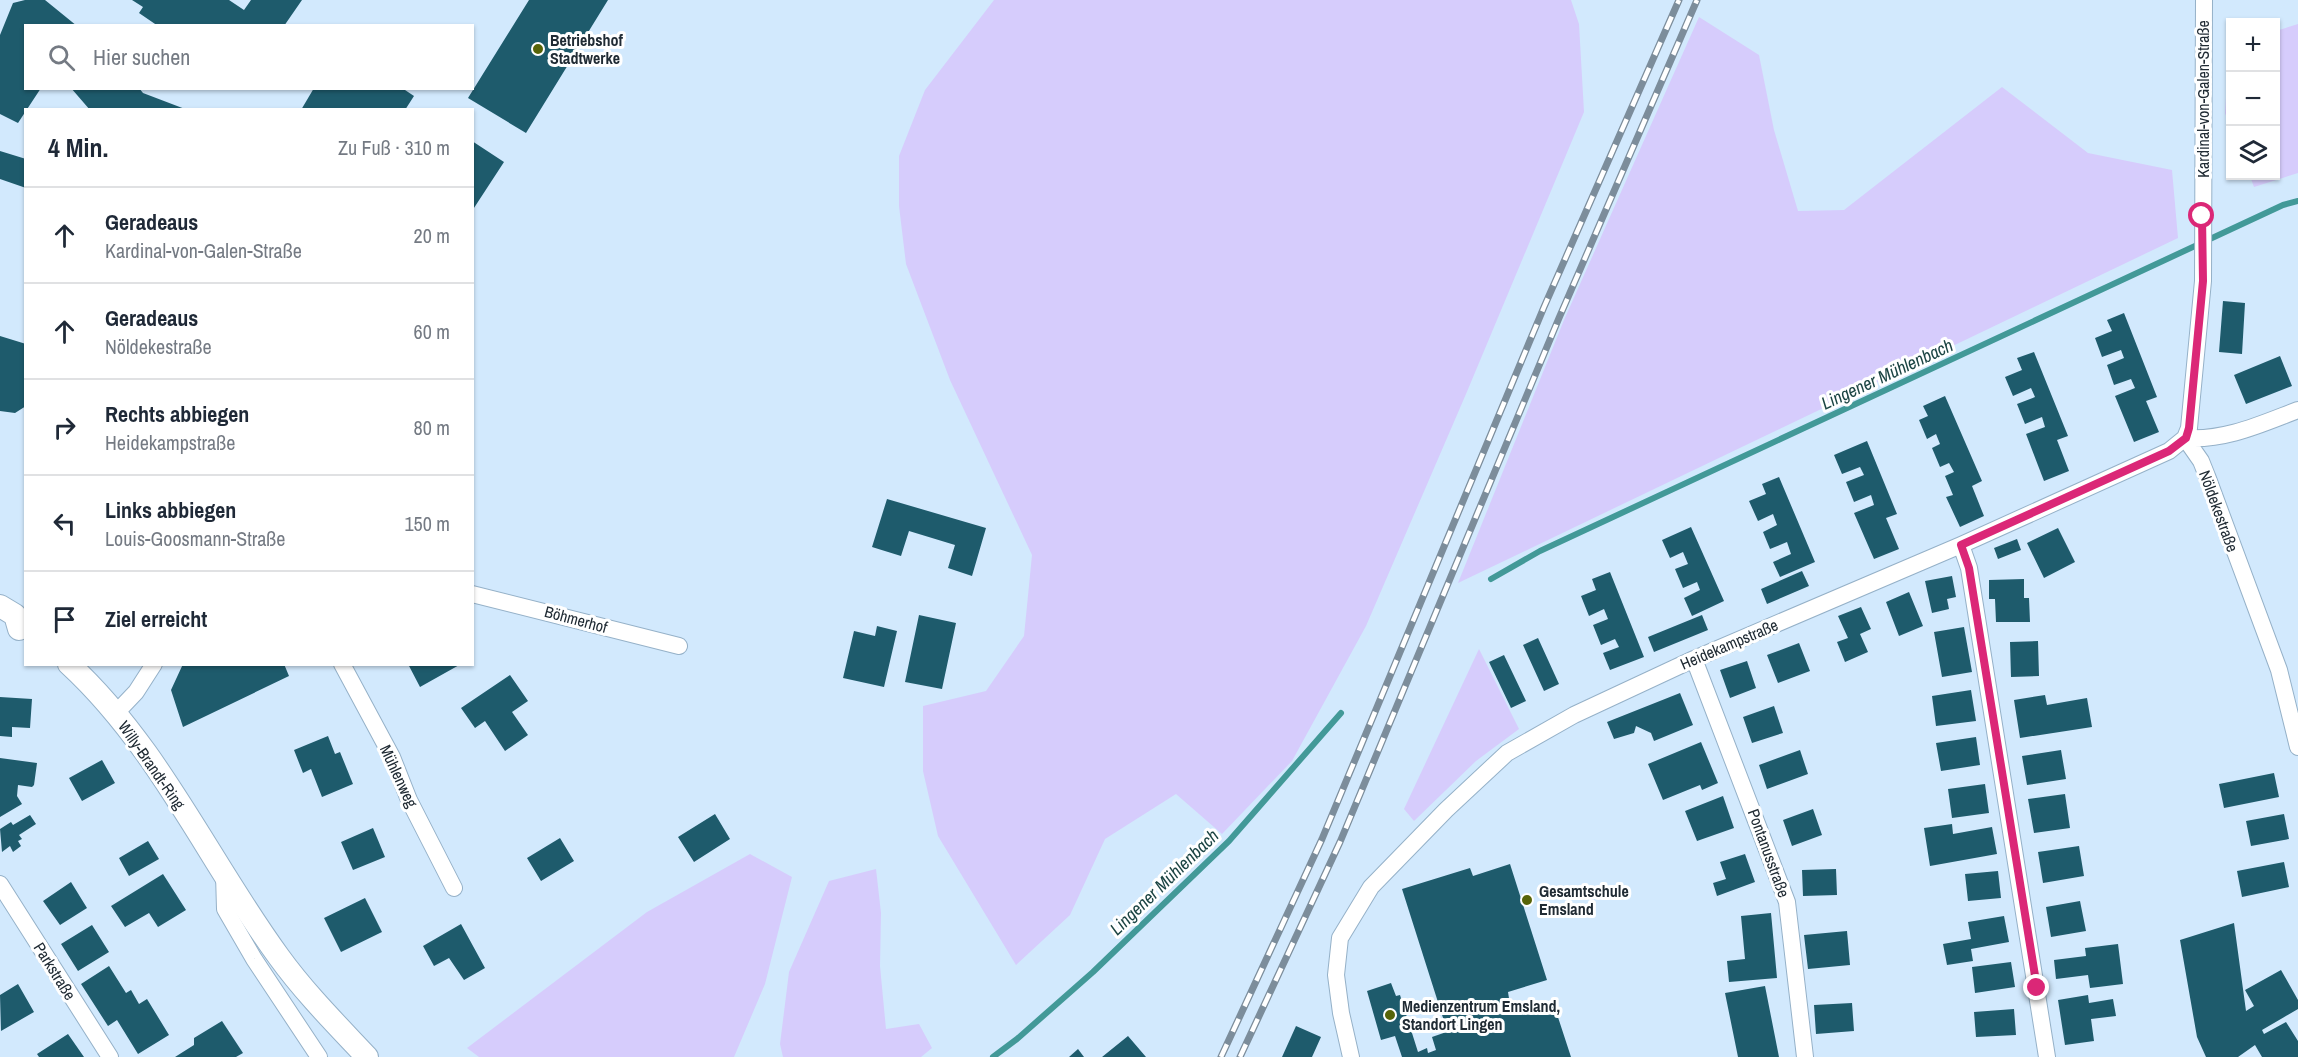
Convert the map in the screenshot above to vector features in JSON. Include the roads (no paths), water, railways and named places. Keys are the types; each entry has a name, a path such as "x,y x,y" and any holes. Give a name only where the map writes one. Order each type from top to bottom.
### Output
{"main road":[{"path":"0,606 15,615 15,630"},
{"name":"Willy-Brandt-Ring","path":"71,666 94,687 144,748 280,958 335,1024 367,1057"}],"street":[{"name":"Kardinal-von-Galen-Straße","path":"2186,438 2191,415 2203,271 2204,0"},
{"path":"2186,438 2201,439 2231,435 2298,410"},
{"name":"Heidekampstraße","path":"1351,1057 1341,1013 1336,975 1340,938 1371,888 1446,810 1507,753 1574,715 1694,658 1961,545 2169,451 2186,438"},
{"name":"Nöldekestraße","path":"2186,438 2201,461 2207,476 2278,670 2298,747"},
{"path":"1961,545 1969,568 2047,1057"},
{"name":"Böhmerhof","path":"474,595 679,646"},
{"name":"Pontanusstraße","path":"1694,658 1787,902 1805,1057"},
{"path":"116,713 136,692 153,666"},
{"name":"Mühlenweg","path":"343,666 392,757 409,800 454,888"},
{"path":"224,873 225,909 259,967 319,1057"},
{"name":"Parkstraße","path":"0,884 110,1057"}],"waterway":[{"name":"Lingener Mühlenbach","path":"1491,579 1540,551 2283,205 2298,201"},
{"name":"Lingener Mühlenbach","path":"993,1057 1017,1039 1093,972 1229,841 1341,713"}],"railway":[{"path":"1221,1057 1322,839 1544,307 1679,0"},
{"path":"1240,1057 1340,842 1559,318 1697,0"}],"place":[{"name":"Betriebshof Stadtwerke","path":"538,49"},
{"name":"Gesamtschule Emsland","path":"1527,900"},
{"name":"Medienzentrum Emsland, Standort Lingen","path":"1390,1015"}]}
